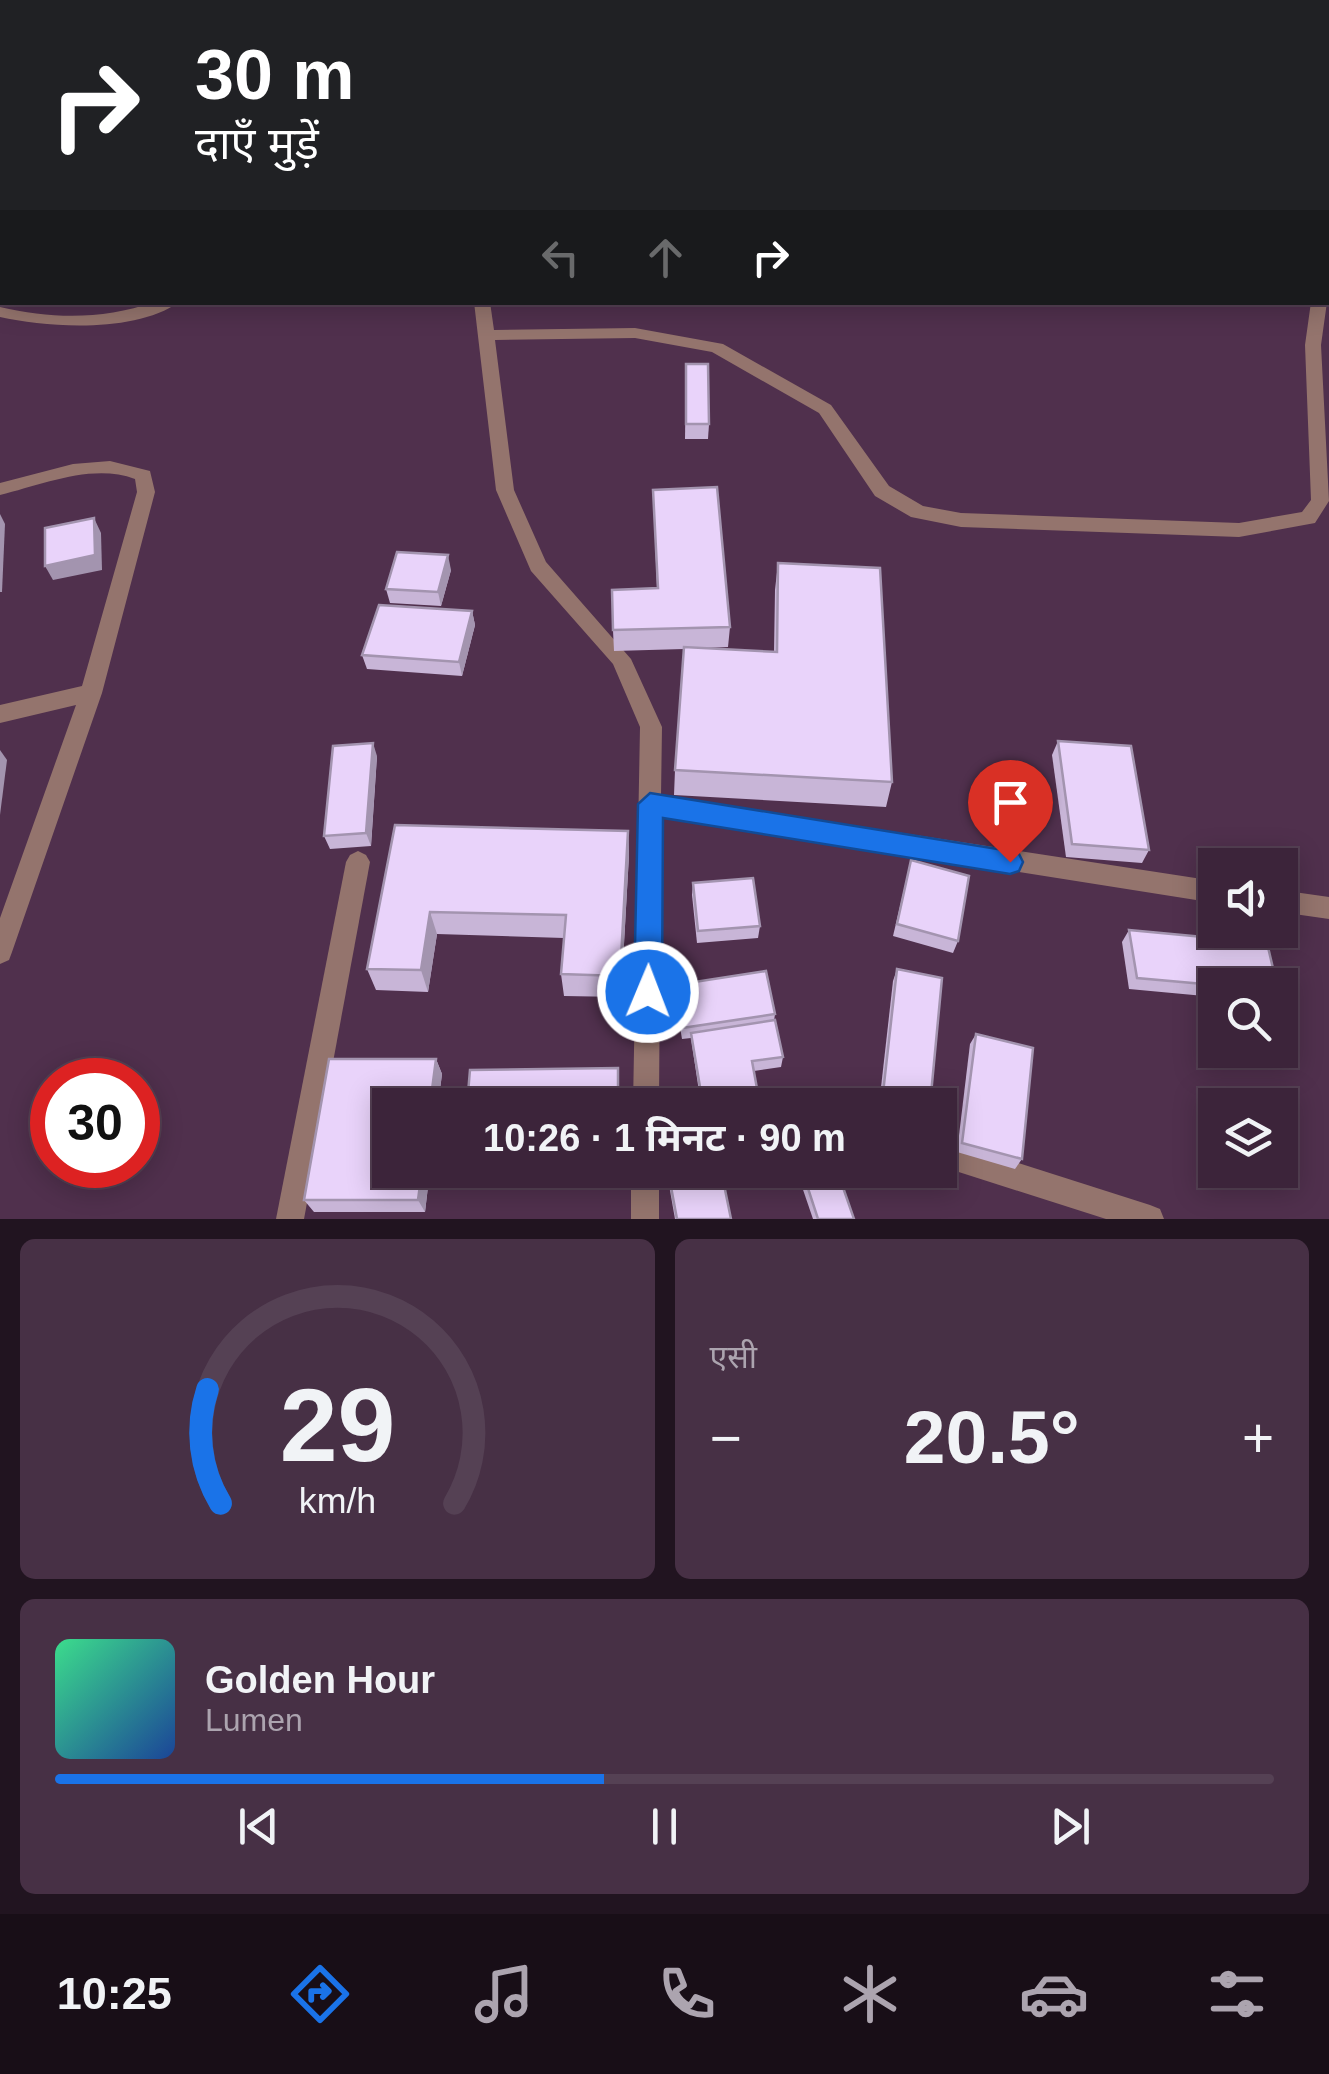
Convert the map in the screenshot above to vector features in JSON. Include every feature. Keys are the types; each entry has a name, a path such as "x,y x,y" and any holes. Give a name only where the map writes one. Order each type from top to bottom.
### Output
{"street":[{"path":"0,312 51,323 139,314 164,305"},
{"path":"482,305 505,490 538,566 621,659 651,727 646,1088"},
{"path":"484,335 635,333 717,348 825,408 882,491 918,512 961,520 1240,530 1308,518 1320,500 1313,345 1319,305"},
{"path":"0,489 108,466 128,467 144,475 146,492 91,693 0,952"},
{"path":"0,714 91,693"},
{"path":"650,804 1198,889"},
{"path":"290,1219 358,862"},
{"path":"1298,904 1329,908"},
{"path":"957,1157 1150,1219"},
{"path":"645,1219 646,1188"}],"building":[{"path":"686,364 708,364 709,424 686,424"},
{"path":"717,487 730,627 613,630 612,590 658,588 653,490"},
{"path":"94,518 95,555 45,566 45,528"},
{"path":"397,552 448,555 438,592 386,589"},
{"path":"778,563 880,568 892,782 675,770 684,647 777,652"},
{"path":"379,605 472,611 459,662 362,655"},
{"path":"1058,741 1131,746 1149,850 1072,844"},
{"path":"373,743 366,833 324,836 333,746"},
{"path":"395,825 628,831 620,976 561,974 566,915 430,912 421,970 367,969"},
{"path":"911,860 969,876 958,941 897,924"},
{"path":"753,878 760,926 698,931 693,883"},
{"path":"1129,930 1198,936 1198,948 1268,948 1273,968 1198,968 1198,983 1137,978"},
{"path":"897,969 942,978 932,1088 884,1088"},
{"path":"766,971 775,1014 682,1028 675,985"},
{"path":"775,1020 783,1057 752,1061 757,1088 700,1088 691,1033"},
{"path":"976,1034 1033,1048 1022,1159 962,1143"},
{"path":"329,1059 436,1059 432,1088 372,1088 372,1188 420,1188 418,1200 304,1200"},
{"path":"618,1068 618,1088 468,1088 470,1070"},
{"path":"671,1188 725,1188 731,1219 677,1219"},
{"path":"808,1188 843,1188 854,1219 818,1219"}],"route":[{"path":"648,992 650,804 1010,862"}]}
